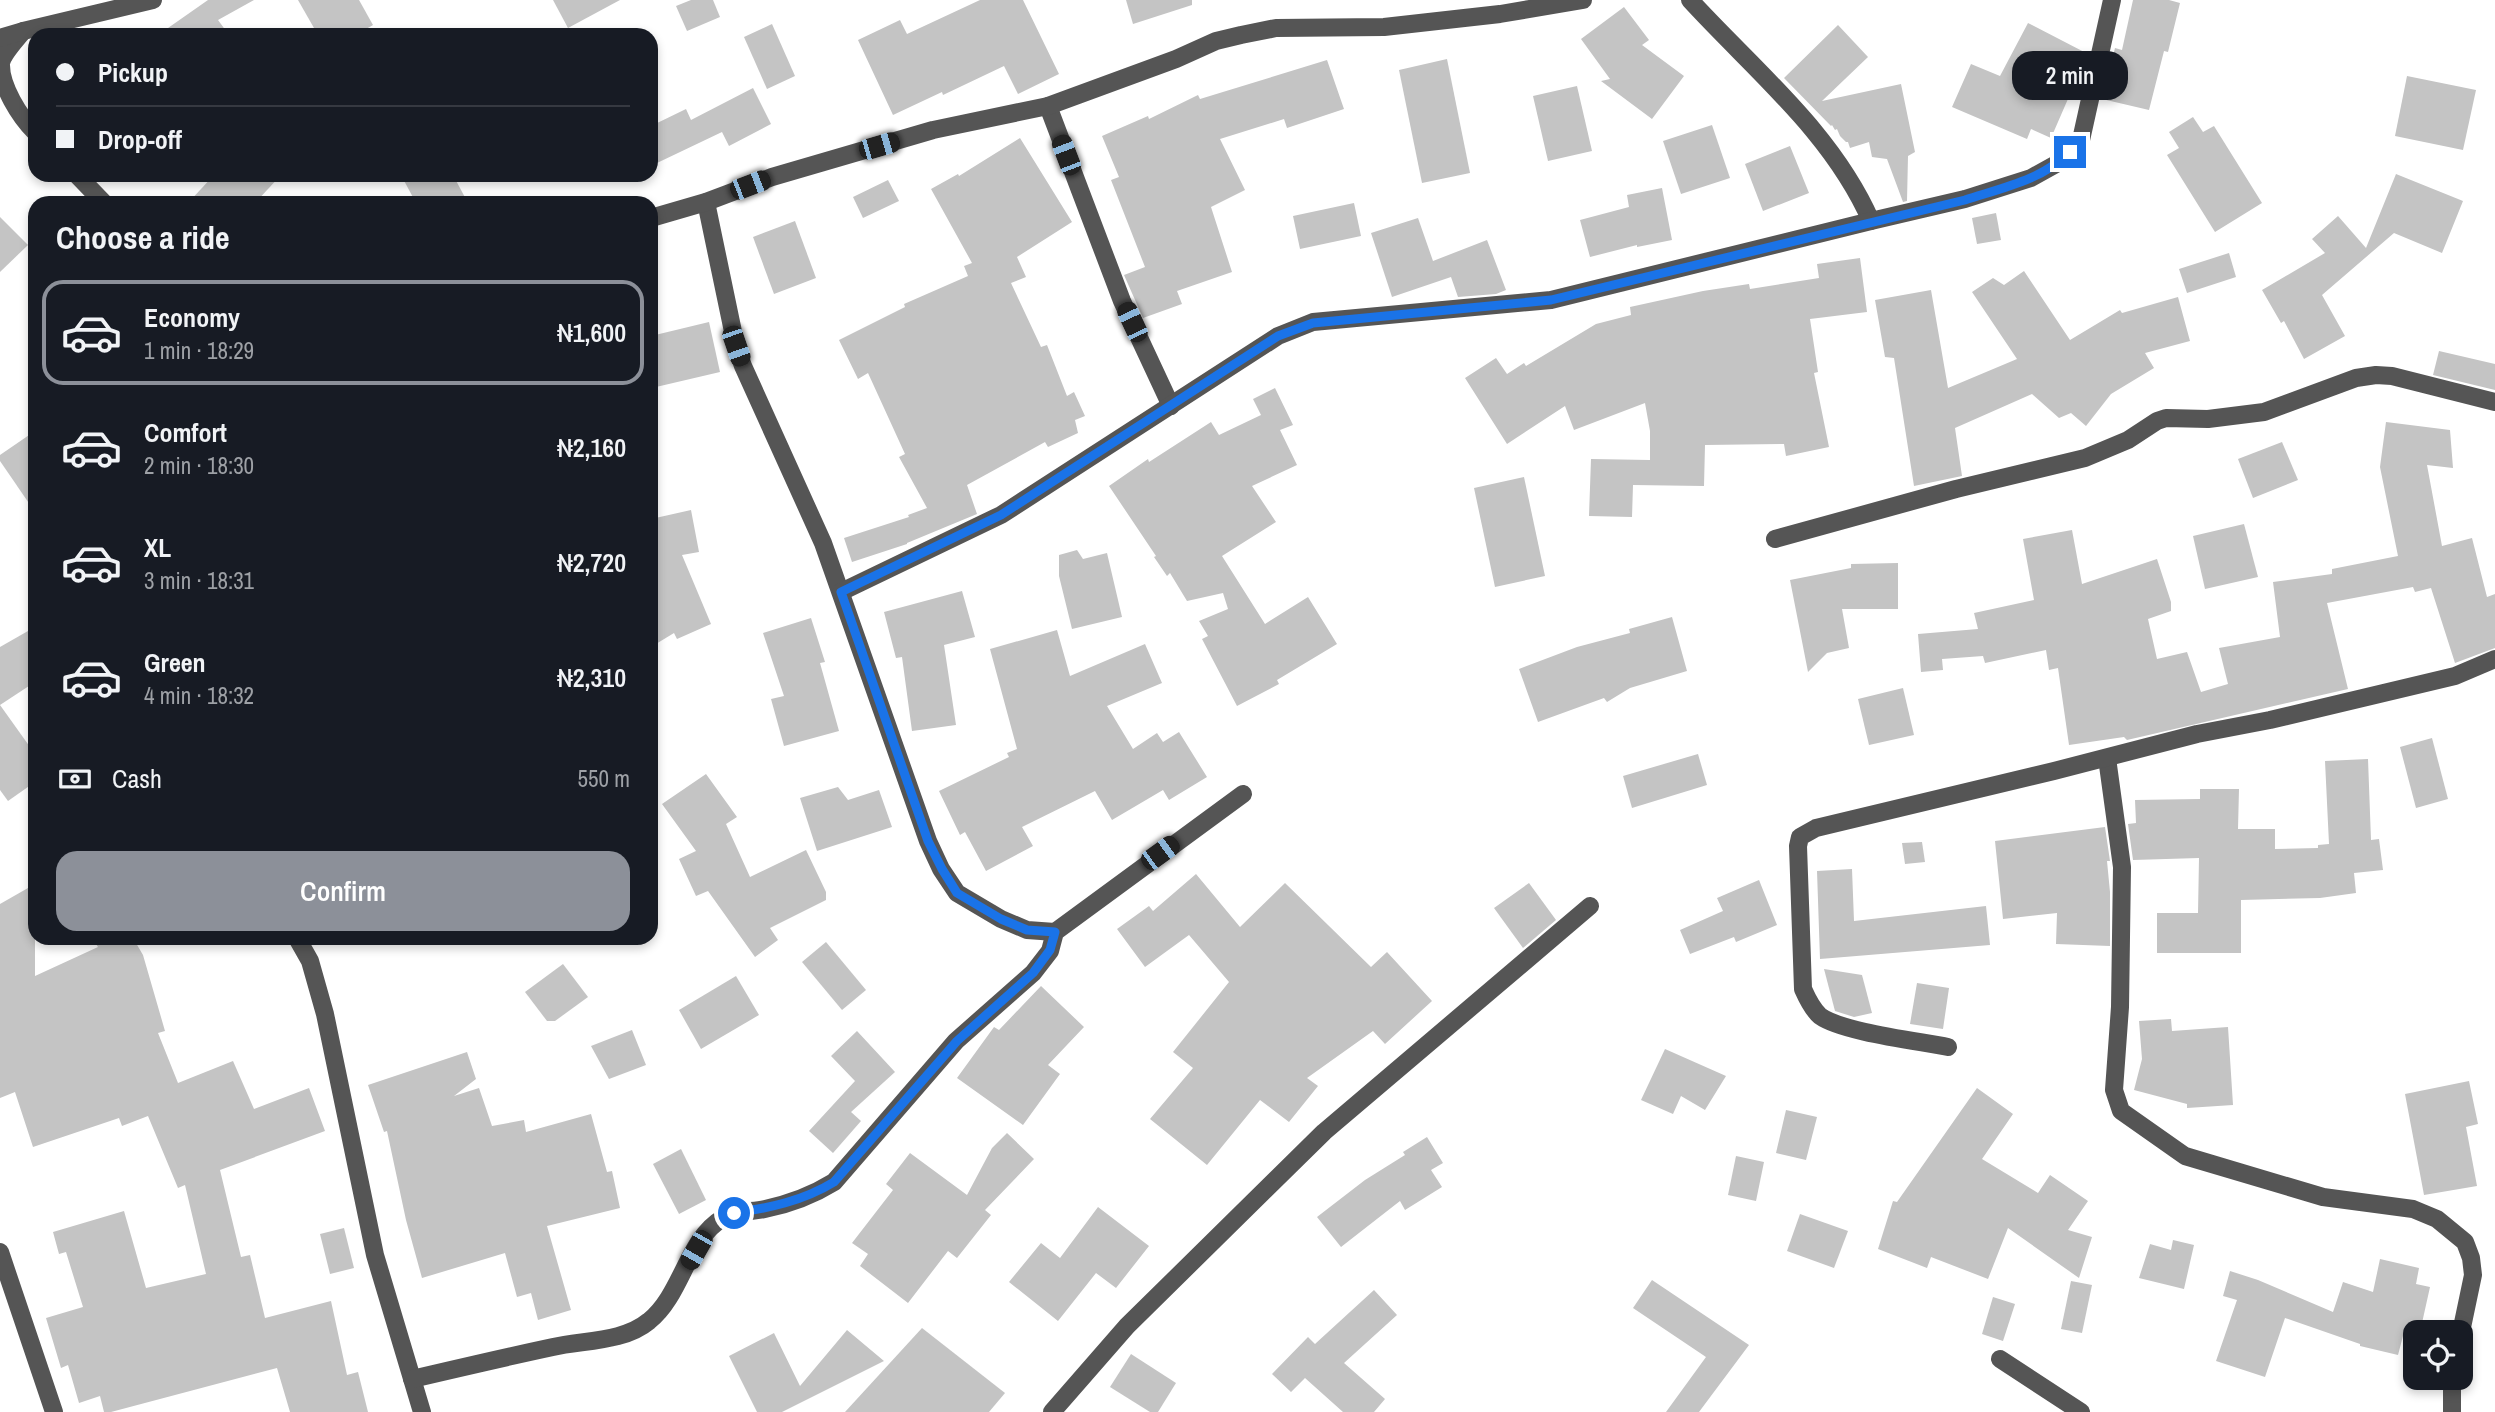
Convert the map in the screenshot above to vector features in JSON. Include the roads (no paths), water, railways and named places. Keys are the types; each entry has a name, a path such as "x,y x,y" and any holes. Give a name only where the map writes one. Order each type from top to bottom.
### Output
{"street":[{"path":"36,28 153,0"},
{"path":"658,216 706,202 772,177 933,130 1048,106 1176,59 1216,41 1276,28 1384,27 1500,14 1583,0"},
{"path":"1690,0 1708,8 1815,130 1863,202 1871,221"},
{"path":"841,592 1001,515 1278,336 1313,323 1551,300 1965,200 2031,178 2059,163 2081,140 2112,0"},
{"path":"0,38 28,30"},
{"path":"23,31 1,62 2,77 12,103 28,123"},
{"path":"1048,106 1122,302 1171,406"},
{"path":"84,182 97,196"},
{"path":"706,202 736,346 823,543 928,841 957,893 1001,919 1027,930 1055,932"},
{"path":"1775,539 1956,489 2085,458 2128,440 2166,418 2208,419 2264,412 2366,376 2392,376 2495,402"},
{"path":"1948,1047 1838,1026 1819,1015 1807,1000 1803,989 1798,846 1800,837 1815,828 2197,734 2270,720 2455,676 2495,659"},
{"path":"2107,758 2122,867 2120,994 2114,1090 2121,1111 2185,1156 2323,1198 2413,1209 2437,1219 2465,1242 2471,1258 2473,1275 2464,1320"},
{"path":"412,1379 634,1331 648,1322 663,1308 707,1231 721,1219 734,1213 765,1209 799,1199 834,1182 957,1041 1033,973 1050,950 1055,932 1243,794"},
{"path":"1052,1412 1127,1326 1324,1132 1590,906"},
{"path":"301,945 310,961 325,1014 375,1255 422,1412"},
{"path":"0,1252 54,1412"},
{"path":"2000,1359 2081,1412"},
{"path":"2452,1390 2452,1412"}]}
